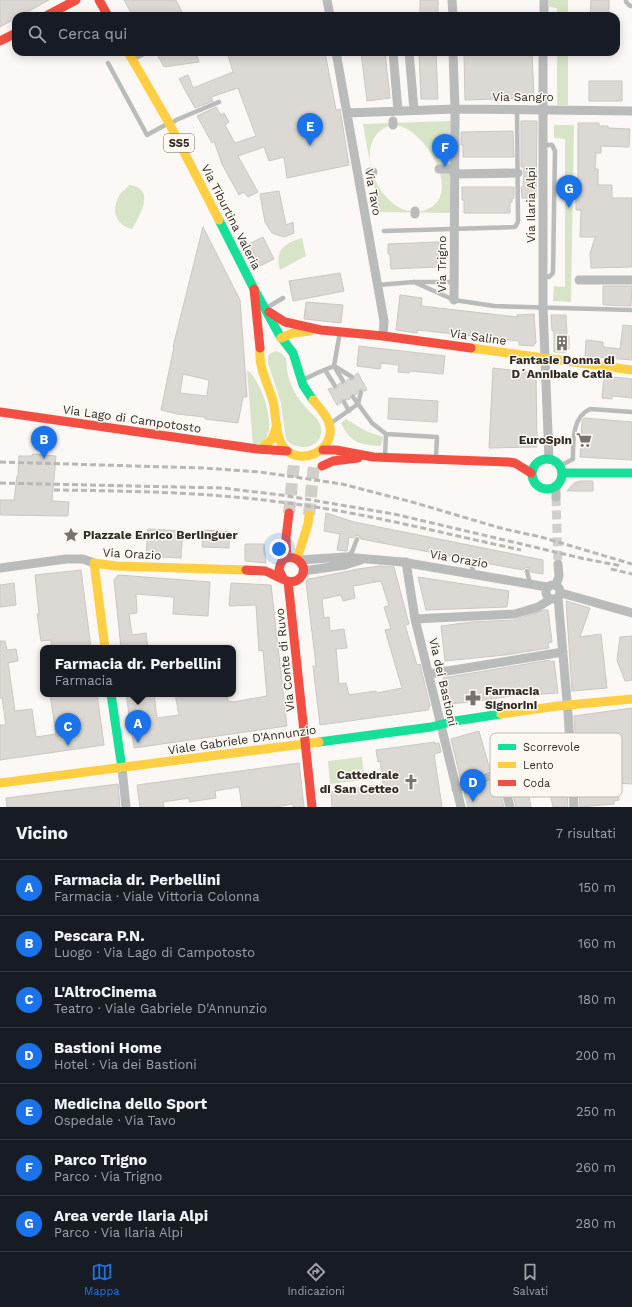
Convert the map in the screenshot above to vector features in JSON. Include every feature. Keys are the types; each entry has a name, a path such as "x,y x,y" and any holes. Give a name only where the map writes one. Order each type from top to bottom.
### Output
{"main road":[{"path":"54,12 76,0"},
{"path":"99,0 106,12"},
{"path":"0,41 12,34"},
{"name":"Via Tiburtina Valeria","path":"131,56 169,124 254,289 268,310 275,341"},
{"name":"Via Tiburtina Valeria","path":"254,289 260,356"},
{"name":"Via Saline","path":"268,310 285,322 321,330 382,336 632,370"},
{"name":"Via Saline","path":"275,341 293,333 321,330"},
{"path":"260,356 275,341"},
{"name":"SS5","path":"275,341 292,353 302,381 309,395 324,413 330,424"},
{"name":"SS5","path":"260,356 260,363 274,407 282,443 291,456"},
{"name":"Via Lago di Campotosto","path":"0,412 261,450 291,456 306,456 320,452"},
{"path":"330,424 330,435 328,441 320,452 318,466 329,462 373,456"},
{"path":"261,450 271,441 277,425"},
{"path":"320,452 336,450 385,457 508,462 515,464 531,473"},
{"path":"545,458 556,462 561,469 561,480 552,487 545,489 538,486 533,480 531,473 537,462 545,458"},
{"path":"561,469 632,472"},
{"path":"284,561 290,557 298,559 302,564 303,571 300,578 292,582 286,580 280,572 284,561 289,513"},
{"path":"298,559 308,524 309,515"},
{"name":"Via Orazio","path":"264,571 284,561"},
{"path":"94,563 105,645"},
{"name":"Via Orazio","path":"94,563 116,566 264,571 286,580"},
{"name":"Via Conte di Ruvo","path":"286,580 306,743 312,807"},
{"path":"111,697 122,768"},
{"name":"Viale Gabriele D'Annunzio","path":"0,783 440,725 568,705 632,699"}],"street":[{"path":"327,0 329,12"},
{"path":"452,0 452,12"},
{"path":"544,0 544,12"},
{"name":"Via Tavo","path":"337,56 384,321 382,336"},
{"path":"393,56 398,111"},
{"path":"409,56 414,110"},
{"name":"Via Trigno","path":"453,56 455,109 453,171 454,300"},
{"name":"Via Ilaria Alpi","path":"544,56 543,307 549,459"},
{"name":"Via Sangro","path":"347,113 455,109 632,111"},
{"path":"439,169 453,171 518,173"},
{"path":"579,280 632,280"},
{"name":"Via Orazio","path":"298,559 345,557 406,562 530,584 632,613"},
{"path":"0,568 66,559 83,559 94,563"},
{"name":"Via Orazio","path":"303,571 345,565 366,559"},
{"name":"Via dei Bastioni","path":"406,562 415,619 461,807"},
{"path":"558,564 559,576 555,592 563,652 570,733"},
{"path":"415,619 515,614 538,607 555,592"},
{"path":"429,674 563,652"},
{"path":"122,768 126,807"},
{"path":"456,789 490,776"},
{"path":"507,797 510,807"},
{"path":"574,797 574,807"}],"lane":[{"path":"626,0 630,6 632,6"},
{"path":"108,63 147,135 176,120 219,102"},
{"name":"Via Trigno","path":"454,229 515,227 518,222 517,109"},
{"path":"384,231 454,229"},
{"path":"378,285 414,282 454,282"},
{"path":"414,282 454,300 494,306 632,310"},
{"path":"268,310 283,298"},
{"path":"340,332 334,366 344,381"},
{"path":"302,381 334,366"},
{"path":"334,366 352,377"},
{"path":"325,370 334,386"},
{"path":"330,424 358,404 361,392"},
{"path":"353,397 372,423 386,434 437,437 436,459"},
{"path":"344,402 349,411"},
{"path":"561,469 573,459 576,424 578,419 587,410 632,412"},
{"path":"385,457 386,434"},
{"path":"345,557 352,552 357,539"},
{"path":"470,560 474,574"},
{"path":"527,571 530,584"}],"green space":[{"path":"549,0 568,0 568,12 557,12 557,8 549,7"},
{"path":"557,56 568,56 568,105 557,105"},
{"path":"450,121 450,213 379,212 363,124","holes":["393,125 403,127 413,133 431,153 441,177 442,189 439,199 432,207 422,211 406,210 392,203 381,190 373,175 370,159 372,144 379,132"]},
{"path":"554,125 574,125 571,302 553,301 554,286 565,287 565,139 554,138"},
{"path":"130,185 138,187 144,197 142,210 132,229 121,224 115,210 120,194"},
{"path":"302,238 306,256 280,270 279,257 282,248 291,242"},
{"path":"276,351 280,352 286,358 289,378 296,394 320,425 321,435 314,444 302,447 296,446 286,439 281,403 268,363 268,356"},
{"path":"247,370 252,374 264,397 269,422 269,431 265,440 262,443 253,445"},
{"path":"346,419 366,431 383,437 381,446 362,444 352,439 344,430 341,423"},
{"path":"362,757 364,780 330,784 328,761"}],"building":[{"path":"0,0 49,0 27,12 12,12 12,20 0,27"},
{"path":"124,0 176,0 182,12 131,12"},
{"path":"420,0 438,0 438,12 420,12"},
{"path":"591,0 609,0 609,12 590,12"},
{"path":"158,56 197,56 199,62 164,67"},
{"path":"228,56 326,56 336,110 340,109 349,165 287,178 284,157 269,161 264,147 238,156 258,192 248,197 244,192 239,195 222,164 214,141 212,143 197,116 216,107 221,115 224,113 229,122 225,125 235,143 256,136 238,88 211,97 213,101 195,108 179,79 188,75 193,88 233,72"},
{"path":"361,56 385,56 390,98 367,101"},
{"path":"419,56 436,56 438,99 421,99"},
{"path":"464,56 532,56 534,98 465,100"},
{"path":"589,81 622,81 622,101 589,101"},
{"path":"521,121 537,121 536,198 522,198 521,187 523,187 524,173 523,167 521,167"},
{"path":"578,123 599,123 599,126 608,126 608,128 630,129 629,147 601,146 601,153 596,153 595,169 598,169 598,185 612,185 612,198 632,198 632,267 591,268 590,254 595,237 580,237 581,210 576,210 576,191 578,191"},
{"path":"513,131 514,157 463,157 461,132"},
{"path":"462,187 514,187 514,198 512,199 512,202 510,202 510,213 464,213"},
{"path":"279,191 286,225 293,222 294,233 284,237 272,233 265,222 260,194"},
{"path":"203,227 240,300 247,397 243,397 238,423 205,419 205,417 177,414 161,410 173,347","holes":["183,374 209,380 207,396 180,393"]},
{"path":"263,237 274,259 260,266 249,244"},
{"path":"439,242 440,256 437,257 437,267 391,269 388,244"},
{"path":"340,273 344,291 293,301 289,281"},
{"path":"603,286 632,286 631,306 603,305"},
{"path":"400,295 422,298 421,306 517,317 517,315 534,314 536,343 533,346 519,345 519,341 418,330 417,333 396,330"},
{"path":"306,302 343,305 341,323 304,319"},
{"path":"551,315 566,315 569,349 566,352 554,352 554,331 552,331"},
{"path":"623,325 632,326 632,360 585,356 586,340 603,342 603,347 620,349"},
{"path":"359,346 445,356 443,374 410,371 409,373 398,372 399,365 381,363 380,369 357,366"},
{"path":"493,368 536,373 537,447 489,448"},
{"path":"358,373 367,390 364,391 360,389 356,395 351,394 350,399 343,399 341,400 341,403 337,405 328,389 337,389 338,384 345,384 348,379 355,379 355,375"},
{"path":"604,376 632,379 632,398 612,396 612,399 602,398"},
{"path":"389,398 438,401 437,422 388,419"},
{"path":"584,418 632,422 632,460 580,457 582,421"},
{"path":"33,454 56,456 52,501 69,502 68,516 0,515 0,500 14,500 18,476 19,456 32,456"},
{"path":"580,481 593,481 593,491 567,491 574,483"},
{"path":"326,513 354,522 543,560 543,574 531,572 528,567 523,570 474,561 471,556 466,559 361,539 358,535 353,538 349,537 347,551 337,550 340,534 324,531"},
{"path":"148,529 183,531 181,558 146,556"},
{"path":"203,530 230,532 229,548 202,547"},
{"path":"245,544 264,544 266,563 245,561"},
{"path":"380,566 394,567 409,624 405,625 417,665 420,664 430,706 428,710 320,725 313,666 316,666 306,582 308,579","holes":["381,581 389,606 384,607 391,629 385,630 402,688 377,693 376,691 349,695 346,683 339,684 336,649 347,648 344,629 330,631 329,617 324,618 322,599 341,595 343,601 355,598 353,586"]},
{"path":"81,570 91,645 52,645 51,640 41,641 37,614 39,614 35,575"},
{"path":"118,575 210,582 208,616 173,614 174,597 136,594 137,613 129,614 132,635 146,633 148,645 121,645 114,580"},
{"path":"418,577 509,591 507,607 426,610"},
{"path":"14,583 16,605 0,607 0,585"},
{"path":"231,583 271,585 287,726 134,748 126,697 154,697 157,718 179,715 176,697 227,697 228,701 233,702 267,696 263,650 259,651 256,605 229,606"},
{"path":"566,601 590,608 580,637 601,634 607,688 572,691"},
{"path":"548,610 552,642 548,643 549,648 505,655 445,661 441,626 472,622 515,620"},
{"path":"632,636 632,680 625,681 617,660 620,637"},
{"path":"0,641 5,641 7,650 16,649 18,661 8,663 15,711 32,709 36,737 56,734 50,697 97,697 104,745 0,760 0,725 6,725 2,698 0,698"},
{"path":"550,660 550,662 554,661 558,693 511,696 449,704 443,678"},
{"path":"632,708 632,784 622,783 622,733 575,733 574,716"},
{"path":"479,731 490,770 461,781 451,739"},
{"name":"Cattedrale di San Cetteo","path":"435,742 435,744 439,743 441,752 434,754 442,807 332,807 331,792 383,784 380,761 378,762 376,750"},
{"path":"299,763 304,807 293,807 293,804 276,807 242,807 239,787 215,791 216,798 189,802 189,798 163,802 164,807 140,807 137,785"},
{"path":"490,783 490,797 501,797 504,807 468,807 464,792"},
{"path":"118,784 120,807 7,807 6,798"},
{"path":"513,797 529,797 531,807 516,807"},
{"path":"551,797 567,797 568,807 553,807"},
{"path":"579,797 619,797 619,800 614,801 614,804 580,807"}],"tunnel":[{"path":"289,513 294,463"},
{"path":"309,515 314,465"},
{"path":"556,497 558,564"}],"railway":[{"path":"0,462 204,468 260,472 342,484 412,502 504,529 541,537 632,564"},
{"path":"0,483 222,488 281,495 394,514 585,559 622,566"},
{"path":"54,490 195,494 280,502 341,511 521,550"},
{"path":"611,569 632,574"}],"traffic: fast":[{"path":"219,220 280,336 293,353 303,385 313,400"},
{"path":"547,459 558,463 562,474 558,485 547,489 536,485 532,474 536,463 547,459"},
{"path":"562,473 632,473"},
{"path":"111,697 122,768"},
{"path":"319,742 431,727 455,721 501,714"}],"traffic: slow":[{"path":"130,56 169,123 219,220"},
{"path":"281,338 293,333 310,331"},
{"path":"260,348 260,362 273,401 279,438 287,451 296,455 305,456 314,454 327,442 330,433 328,420 313,400"},
{"path":"471,348 632,370"},
{"path":"261,449 272,439 277,425"},
{"path":"297,559 308,524 309,515"},
{"path":"105,645 94,563 116,566 246,570"},
{"path":"501,714 558,706 632,699"},
{"path":"0,783 319,742"}],"traffic: jam":[{"path":"54,12 76,0"},
{"path":"99,0 106,12"},
{"path":"0,41 12,35"},
{"path":"254,289 260,348"},
{"path":"269,312 285,322 321,330 383,336 471,348"},
{"path":"0,412 257,449 287,451"},
{"path":"323,450 336,450 373,457 508,462 515,463 531,473"},
{"path":"322,466 333,461 358,458"},
{"path":"287,558 286,538 289,513"},
{"path":"246,570 265,571 292,582 300,578 303,572 303,567 300,562 291,558 286,559 281,563 279,570 283,578"},
{"path":"288,581 312,807"}],"place":[{"name":"Medicina dello Sport","path":"310,146"},
{"name":"Parco Trigno","path":"445,167"},
{"name":"Area verde Ilaria Alpi","path":"569,208"},
{"name":"Fantasie Donna di D´Annibale Catia","path":"562,343"},
{"name":"EuroSpin","path":"584,440"},
{"name":"Pescara P.N.","path":"44,459"},
{"name":"Piazzale Enrico Berlinguer","path":"71,535"},
{"name":"Farmacia Signorini","path":"473,698"},
{"name":"Farmacia dr. Perbellini","path":"138,743"},
{"name":"L'AltroCinema","path":"68,746"},
{"name":"Cattedrale di San Cetteo","path":"411,782"},
{"name":"Bastioni Home","path":"473,802"}]}
